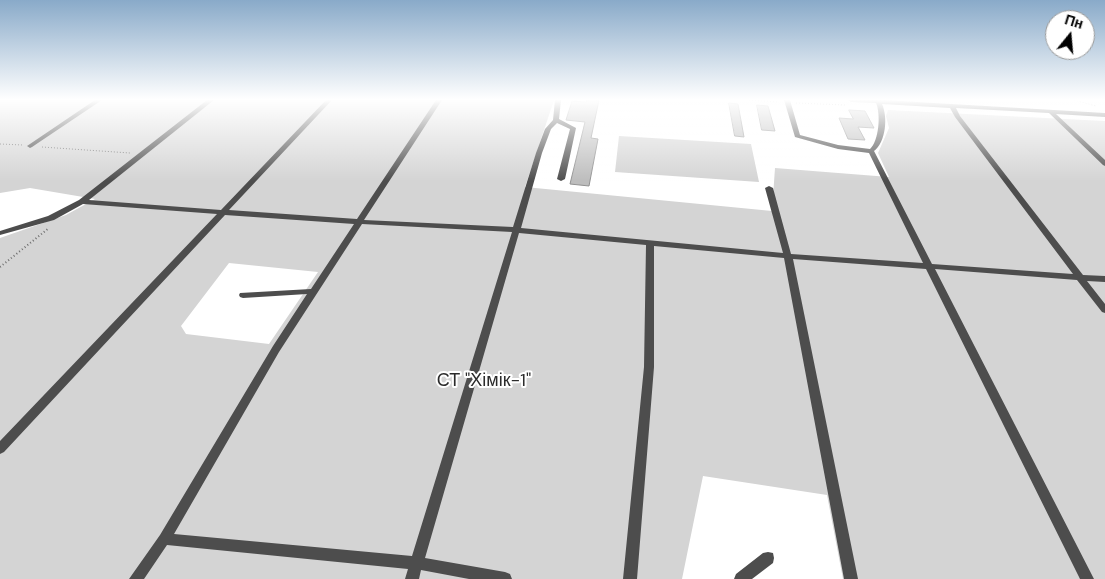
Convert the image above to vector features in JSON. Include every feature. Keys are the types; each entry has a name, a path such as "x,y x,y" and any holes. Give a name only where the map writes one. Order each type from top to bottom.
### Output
{"street":[{"path":"30,146 58,127"},
{"path":"0,233 51,218 82,202 177,127"},
{"path":"0,449 304,127"},
{"path":"136,579 164,540 276,349 422,127"},
{"path":"412,579 542,145 550,127"},
{"path":"561,179 573,128 571,127"},
{"path":"794,127 797,136 838,147 871,151 877,146 881,127"},
{"path":"964,127 1105,310"},
{"path":"1067,127 1105,164"},
{"path":"871,151 1087,579"},
{"path":"769,188 788,256 851,579"},
{"path":"82,202 360,222 517,230 788,256 1105,279"},
{"path":"630,579 648,367 650,243"},
{"path":"243,296 305,291 314,292"},
{"path":"164,540 417,563 505,579"},
{"path":"741,579 768,558"}],"path":[{"path":"0,144 142,154"},
{"path":"0,267 52,225"}],"green space":[{"name":"СТ \"Хімік-1\"","path":"0,127 545,127 525,187 772,211 775,168 889,177 878,153 889,127 1105,127 1105,579 843,579 827,495 703,476 682,579 0,579 0,238 66,215 95,199 30,188 0,193","holes":["229,263 318,272 269,344 186,334 181,326"]},
{"path":"619,136 751,144 759,182 615,172"}],"building":[{"path":"584,127 593,127 591,138 598,139 589,186 570,184"},
{"path":"733,127 742,127 744,137 735,136"},
{"path":"761,127 774,127 775,131 762,130"},
{"path":"843,127 858,127 865,140 848,139"}]}
